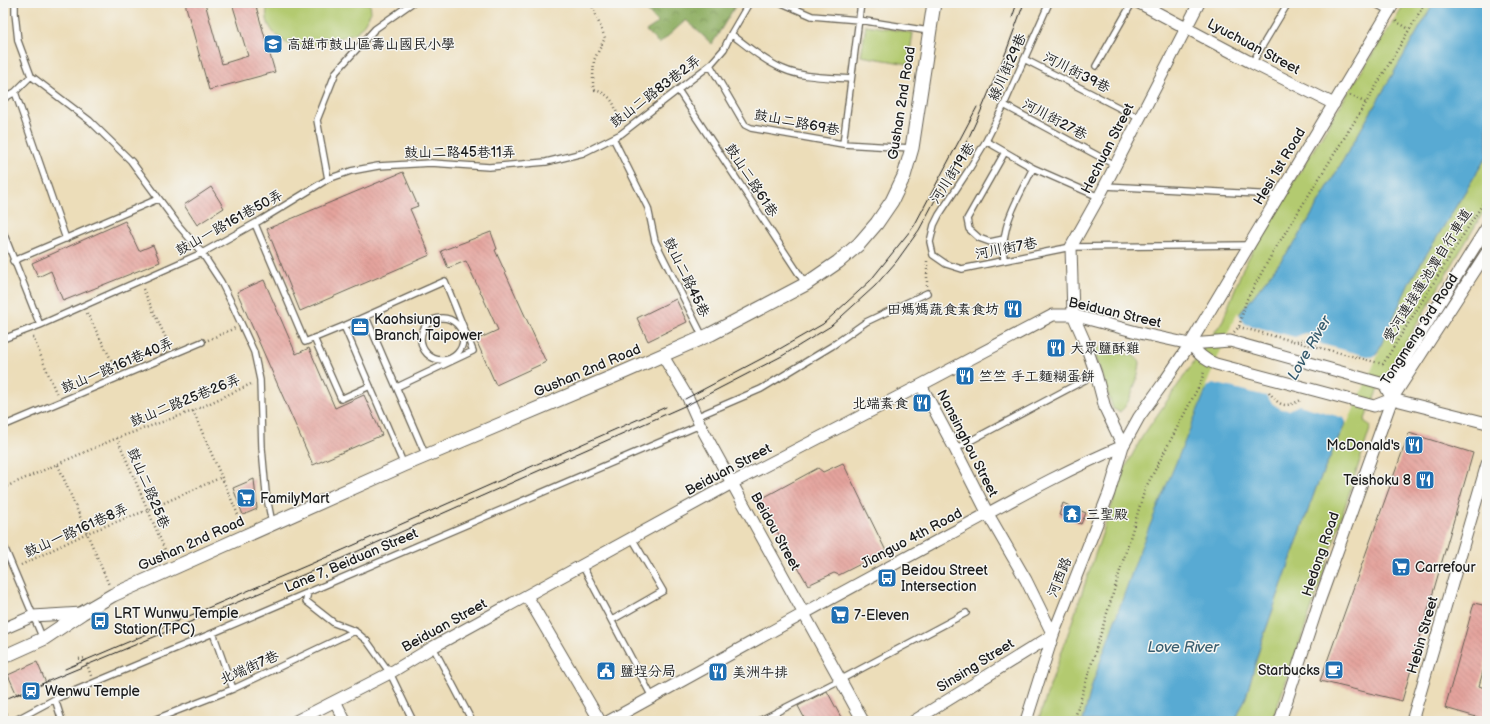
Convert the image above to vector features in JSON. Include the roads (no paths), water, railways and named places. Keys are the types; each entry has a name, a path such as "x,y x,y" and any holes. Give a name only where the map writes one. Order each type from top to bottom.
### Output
{"street":[{"name":"Gushan 2nd Road","path":"3,656 43,639 82,613 113,595 173,567 404,465 663,356 806,284 838,262 859,244 877,223 892,201 904,176 912,148 934,3"},
{"name":"Lyuchuan Street","path":"1139,3 1252,63 1334,104"},
{"name":"Hechuan Street","path":"1071,247 1105,186 1199,3"},
{"name":"Hesi 1st Road","path":"1190,344 1248,245 1343,91 1390,10"},
{"name":"Tongmeng 3rd Road","path":"1392,399 1396,373 1487,227"},
{"path":"1071,247 1073,315 1096,374 1105,408 1123,446"},
{"name":"Tongmeng 3rd Road","path":"1392,399 1487,252"},
{"name":"Beiduan Street","path":"296,721 390,673 433,647 732,483 1053,315 1073,315 1190,344"},
{"path":"1190,344 1227,341 1368,379 1384,384 1392,399"},
{"path":"1190,344 1213,363 1361,403 1374,406 1392,399 1487,423"},
{"path":"1123,446 1139,417 1190,344"},
{"name":"Beidou Street","path":"663,356 688,398 698,421 863,721"},
{"name":"Nansinghou Street","path":"921,385 988,514 1026,580 1053,635"},
{"name":"Hedong Road","path":"1280,721 1319,602 1392,399"},
{"name":"Jianguo 4th Road","path":"609,721 803,613 1079,465 1123,446"},
{"name":"河西路","path":"1026,721 1053,635 1108,493 1123,446"},
{"name":"Hebin Street","path":"1412,721 1487,464"},
{"path":"527,596 600,721"},
{"path":"3,629 33,616 82,613"},
{"name":"Sinsing Street","path":"914,721 1053,635"},
{"path":"335,700 345,721"}],"lane":[{"path":"15,3 18,41 31,76 90,121 131,162 179,226 202,253 221,282 254,352 260,380 262,448 266,493 272,524"},
{"path":"328,179 318,120 336,72 375,29 412,3"},
{"name":"鼓山二路83巷2弄","path":"613,138 621,134 710,65 724,49 749,3"},
{"path":"782,3 812,16 859,20 929,31"},
{"path":"843,144 861,3"},
{"name":"綠川街29巷","path":"986,141 1004,105 1049,3"},
{"path":"1096,66 1132,3"},
{"path":"1252,63 1288,3"},
{"path":"1374,3 1390,10"},
{"path":"731,34 768,61 783,69 807,75 851,79"},
{"name":"河川街39巷","path":"1024,59 1139,118"},
{"name":"鼓山二路69巷","path":"710,65 745,125 751,128 843,144 912,148"},
{"path":"3,99 15,92 31,76"},
{"name":"鼓山二路61巷","path":"678,90 806,284"},
{"path":"15,92 66,239"},
{"name":"河川街27巷","path":"1004,105 1115,165"},
{"name":"鼓山二路45巷11弄","path":"328,179 351,171 378,166 431,163 489,167 546,162 583,153 613,138"},
{"name":"鼓山二路45巷","path":"613,138 648,208 655,241 703,337"},
{"name":"河川街19巷","path":"946,264 933,255 930,242 934,225 986,141 1033,168 1099,197"},
{"path":"1004,239 990,242 979,238 969,229 967,219 1005,152"},
{"path":"1004,260 1002,247 1011,211 1033,168"},
{"name":"鼓山一路161巷50弄","path":"3,339 40,325 202,253 255,224 328,179"},
{"path":"1105,186 1279,195"},
{"path":"13,261 158,199"},
{"path":"255,224 306,342 366,317 445,281 458,322 462,336 462,343 456,354 444,360 431,357 422,347 421,333 430,321 436,318 443,318 458,322 473,351 397,387"},
{"path":"3,232 13,261 40,325"},
{"name":"河川街7巷","path":"946,264 962,269 1071,247 1248,245"},
{"name":"Lane 7, Beiduan Street","path":"14,721 55,699 308,592 698,421 761,389 832,346 866,322 927,293"},
{"path":"366,317 426,456"},
{"path":"344,326 404,465"},
{"path":"314,338 341,399 370,386"},
{"name":"鼓山一路161巷40弄","path":"3,426 202,342"},
{"path":"456,354 464,356"},
{"path":"444,365 450,358"},
{"path":"955,449 1096,374"},
{"path":"612,620 662,591 632,538"},
{"path":"3,544 43,639"},
{"path":"582,565 652,697"},
{"path":"308,592 306,601 334,623 355,631 368,641 390,673 413,721"},
{"path":"759,721 966,613"},
{"name":"北端街7巷","path":"151,721 233,689 355,631"},
{"path":"213,633 233,689"},
{"path":"433,647 472,721"},
{"path":"55,699 62,721"}],"water":[{"name":"Love River","path":"1434,3 1487,3 1487,156 1410,281 1316,488 1260,646 1246,697 1235,721 1083,721 1092,685 1141,547 1235,320 1297,240"}],"tram line":[{"path":"1012,18 1017,3"},
{"path":"3,700 329,564 691,403 782,356 831,326 875,286 896,262 919,230 969,137 1006,52 1024,3"},
{"path":"685,399 776,351 823,324 870,281 914,226 977,107"},
{"path":"65,669 327,557 666,407"}],"place":[{"name":"高雄市鼓山區壽山國民小學","path":"273,44"},
{"name":"田媽媽蔬食素食坊","path":"1013,309"},
{"name":"Kaohsiung Branch, Taipower","path":"360,327"},
{"name":"大眾鹽酥雞","path":"1056,348"},
{"name":"竺竺 手工麵糊蛋餅","path":"965,376"},
{"name":"北端素食","path":"922,403"},
{"name":"McDonald's","path":"1414,445"},
{"name":"Teishoku 8","path":"1425,480"},
{"name":"FamilyMart","path":"246,498"},
{"name":"三聖殿","path":"1072,514"},
{"name":"Carrefour","path":"1401,567"},
{"name":"Beidou Street Intersection","path":"887,578"},
{"name":"7-Eleven","path":"840,615"},
{"name":"LRT Wunwu Temple Station(TPC)","path":"100,621"},
{"name":"Starbucks","path":"1334,670"},
{"name":"鹽埕分局","path":"606,671"},
{"name":"美洲牛排","path":"718,672"},
{"name":"Wenwu Temple","path":"31,691"}]}
